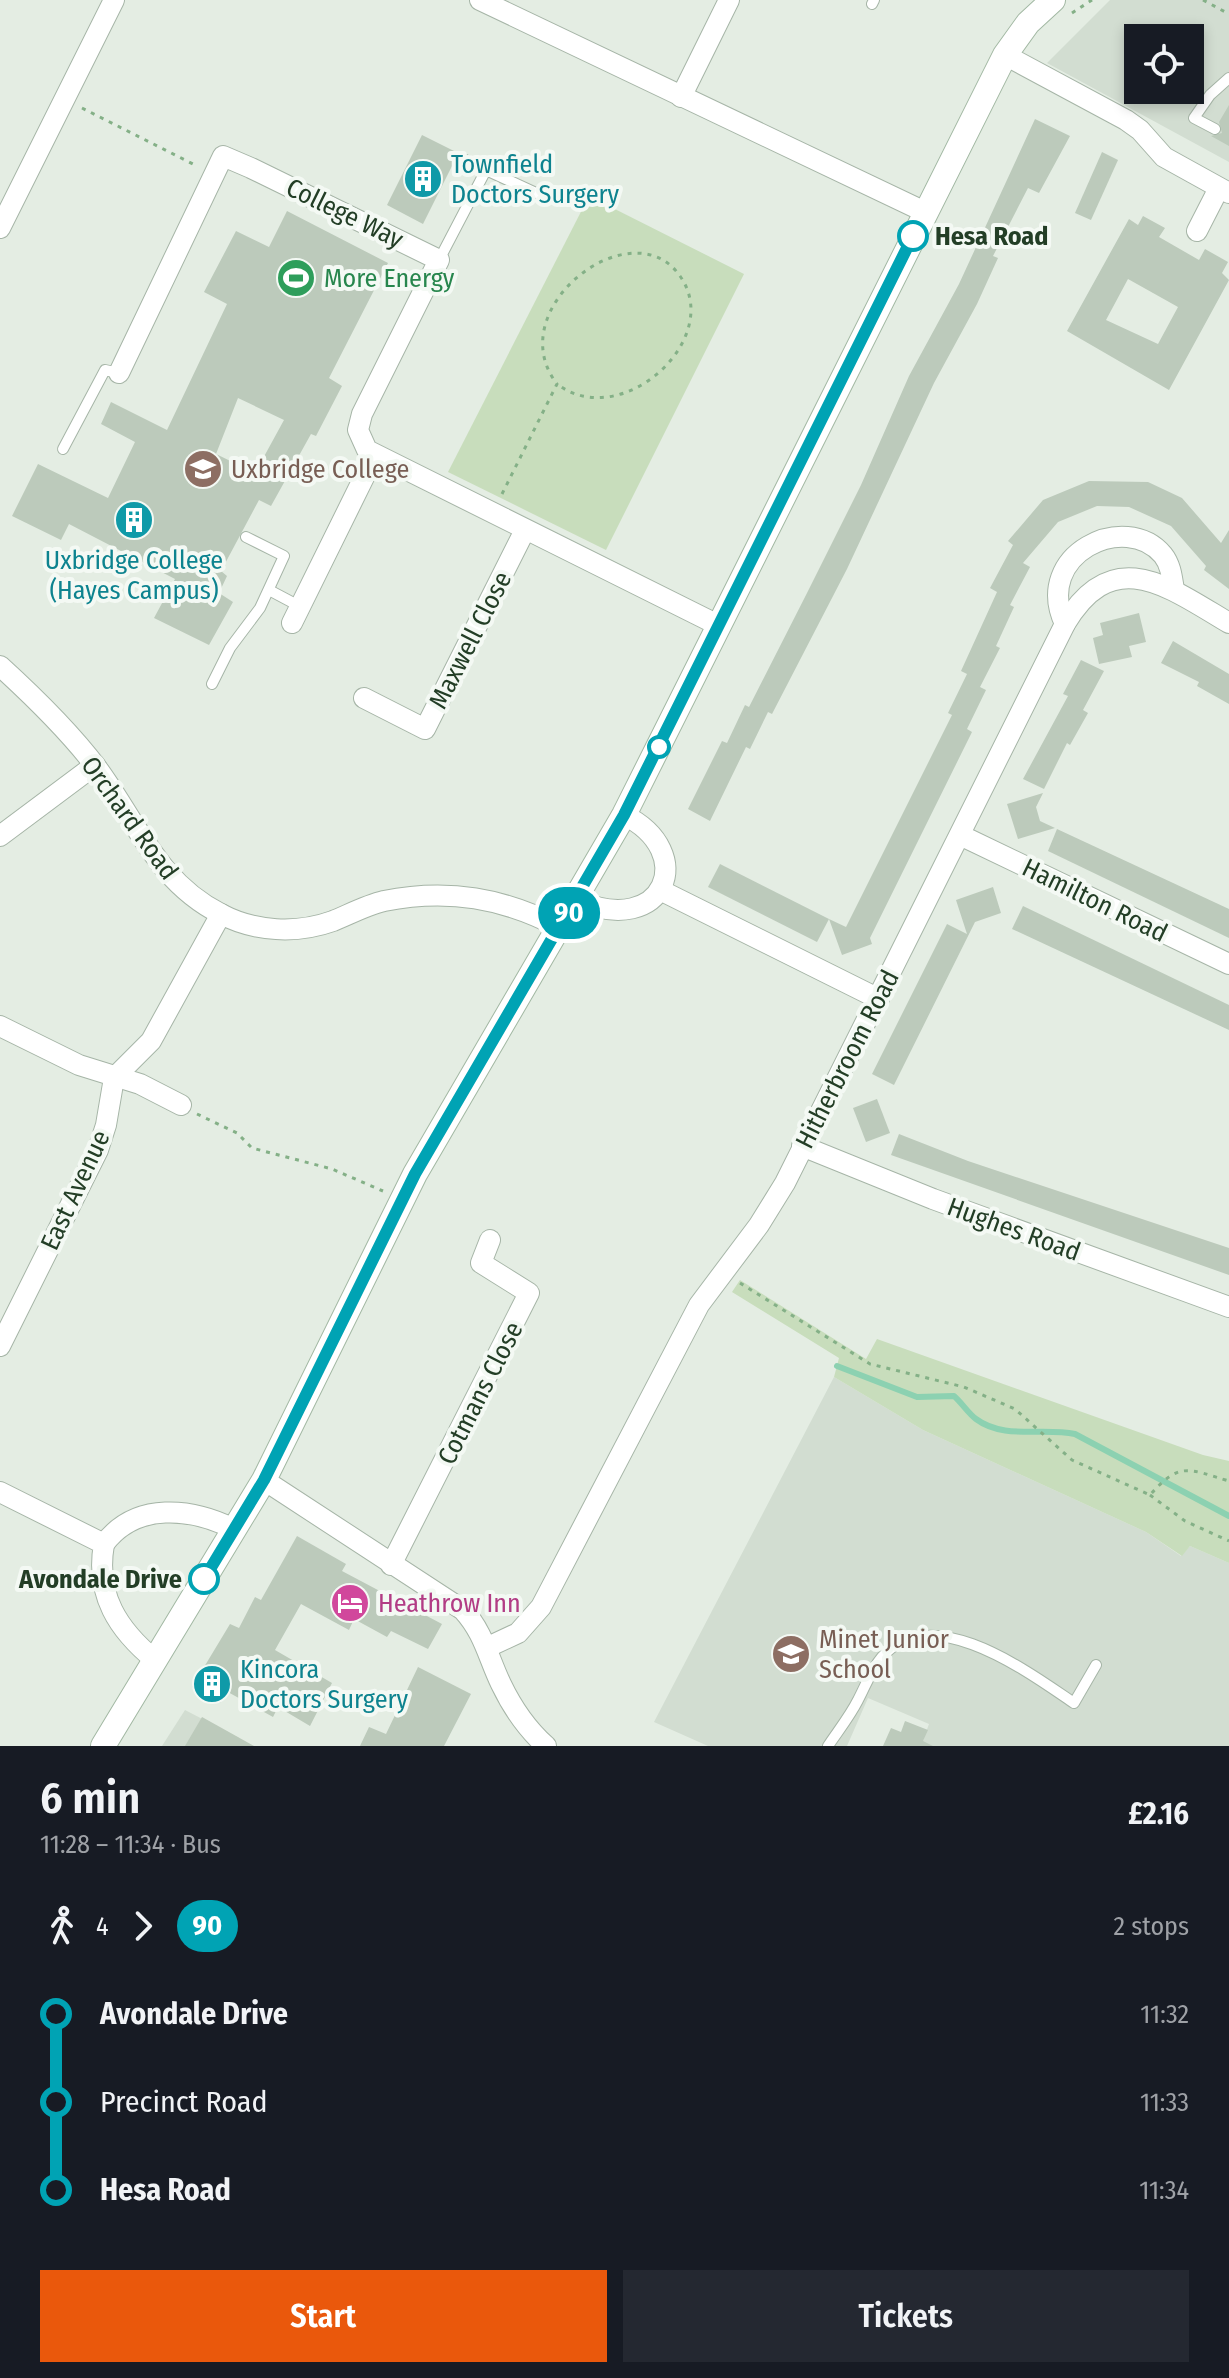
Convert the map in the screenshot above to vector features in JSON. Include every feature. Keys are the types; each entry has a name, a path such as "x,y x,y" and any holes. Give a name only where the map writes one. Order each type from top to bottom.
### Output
{"street":[{"path":"0,228 114,0"},
{"path":"480,0 925,212"},
{"path":"681,97 729,0"},
{"path":"103,1746 264,1480 402,1198 624,815 1005,55 1028,23 1053,0"},
{"path":"1005,55 1126,120 1140,130 1164,157 1224,190 1197,231"},
{"name":"College Way","path":"214,175 223,156 439,260"},
{"path":"119,373 214,175"},
{"path":"439,260 359,422 362,444 374,457 720,626"},
{"path":"296,615 374,457"},
{"name":"Maxwell Close","path":"364,698 425,729 524,532"},
{"path":"1065,624 1056,599 1061,573 1072,557 1101,541 1133,539 1156,549 1169,564 1174,590"},
{"name":"Hitherbroom Road","path":"488,1647 518,1633 541,1607 699,1305 722,1270 759,1225 785,1183 962,836 1065,624 1085,595 1114,579 1141,579 1174,590 1229,623"},
{"name":"Orchard Road","path":"0,666 95,765 156,862 190,895 221,914 253,927 295,929 322,924 380,902 456,895 495,900 561,928"},
{"path":"0,836 95,765"},
{"path":"577,900 601,909 631,910 650,902 660,890 666,871 661,853 642,826 624,815"},
{"name":"Hamilton Road","path":"962,836 1229,964"},
{"path":"660,890 879,999"},
{"path":"114,1078 151,1041 221,914"},
{"path":"0,1026 79,1065 160,1092 181,1105"},
{"name":"East Avenue","path":"0,1346 98,1150 114,1078"},
{"name":"Hughes Road","path":"802,1146 933,1199 1229,1307"},
{"name":"Cotmans Close","path":"391,1565 529,1293 481,1263 490,1240"},
{"path":"264,1480 463,1610 488,1647 506,1693 523,1721 546,1746"},
{"path":"0,1492 104,1544"},
{"path":"156,1661 129,1638 112,1614 102,1577 104,1544 127,1524 159,1512 199,1515 234,1529"}],"lane":[{"path":"1215,129 1194,118 1210,95 1229,78"},
{"path":"461,158 536,193"},
{"path":"439,260 486,170"},
{"path":"63,449 105,370 119,373"},
{"path":"212,684 269,590 284,556 246,537"},
{"path":"269,590 296,615"},
{"path":"828,1746 858,1700 871,1672 884,1655 902,1640 929,1635 957,1639 1012,1662 1074,1703 1096,1665"}],"path":[{"path":"1203,0 1229,14"},
{"path":"65,100 214,175"},
{"path":"633,254 656,257 673,268 688,292 688,321 677,350 656,376 627,394 605,398 582,396 557,384 542,360 542,337 548,313 571,282 593,266 633,254"},
{"path":"496,517 504,501 500,499 557,384"},
{"path":"181,1105 237,1133 252,1148 332,1169 402,1198"},
{"path":"722,1270 870,1364 964,1387 1015,1409 1072,1460 1150,1495 1185,1521 1229,1541"},
{"path":"1150,1495 1169,1474 1189,1469 1229,1481"}],"shaded area":[{"path":"1110,0 1229,0 1229,162 1047,63"},
{"path":"834,1377 923,1430 1146,1532 1181,1556 1190,1546 1229,1563 1229,1746 921,1746 929,1724 868,1698 847,1746 708,1746 654,1722"},
{"path":"185,1710 239,1738 234,1746 162,1746"}],"green space":[{"path":"589,196 744,274 606,550 448,472"},
{"path":"740,1280 866,1359 877,1339 1203,1455 1229,1461 1229,1563 1190,1546 1182,1556 1146,1532 923,1430 834,1377 839,1358 732,1292"}],"building":[{"path":"1229,105 1229,146 1211,136 1222,133 1219,122"},
{"path":"1035,119 1070,136 1039,193 1028,188 993,256 998,258 977,304 934,383 847,569 772,714 768,712 750,749 746,747 710,821 688,809 722,741 727,743 745,705 749,707 806,595 861,485 909,376 959,284"},
{"name":"Townfield Doctors Surgery","path":"422,135 456,152 423,224 387,205"},
{"path":"1102,152 1118,160 1091,220 1075,213"},
{"path":"287,211 388,263 329,378 342,386 316,436 311,434 271,506 259,500 221,571 227,576 219,593 233,602 209,645 154,618 175,579 69,524 61,540 12,516 38,464 108,498 135,442 101,424 111,402 167,430 227,304 204,292 236,231 269,247","holes":["238,398 284,420 255,473 216,454"]},
{"path":"1143,216 1165,228 1159,237 1199,260 1205,249 1228,262 1222,273 1229,280 1169,390 1067,331 1129,219 1138,225","holes":["1128,279 1178,307 1158,344 1106,320"]},
{"path":"1089,481 1148,482 1182,498 1221,543 1229,530 1229,589 1204,570 1206,566 1171,526 1129,507 1097,506 1058,522 1023,563 1030,567 1010,605 1014,607 996,646 1000,648 980,687 986,690 967,729 972,732 870,938 872,944 842,955 829,919 846,927 952,715 948,713 967,674 961,671 997,592 990,588 1013,545 1008,541 1043,500"},
{"path":"1139,613 1146,642 1129,646 1132,657 1099,664 1093,638 1103,635 1100,623"},
{"path":"1173,641 1229,674 1229,704 1197,686 1199,682 1161,663"},
{"path":"1081,660 1104,671 1083,710 1088,713 1070,745 1067,743 1044,789 1023,779 1068,696 1063,694"},
{"path":"1043,793 1036,807 1040,821 1055,828 1018,839 1007,804"},
{"path":"1057,829 1229,909 1229,938 1048,851"},
{"path":"720,864 829,919 817,942 708,887"},
{"path":"993,887 1001,913 975,922 894,1085 872,1074 947,924 967,934 956,900"},
{"path":"1023,906 1229,1005 1229,1030 1012,929"},
{"path":"877,1099 890,1133 866,1142 853,1108"},
{"path":"899,1134 968,1161 1229,1248 1229,1275 891,1155"},
{"path":"297,1536 346,1564 342,1571 442,1624 428,1649 391,1631 387,1637 354,1619 349,1630 301,1604 275,1650 332,1683 310,1726 278,1707 273,1717 226,1691 220,1703 192,1687 230,1624 239,1628 255,1597 261,1600"},
{"path":"418,1667 471,1694 444,1746 360,1746 369,1727 386,1734"},
{"path":"202,1717 254,1746 185,1746"},
{"path":"905,1721 928,1730 923,1741 933,1746 883,1746 891,1728 901,1732"}],"waterway":[{"path":"837,1366 917,1397 954,1396 976,1419 999,1429 1075,1434 1229,1516"}],"bus line":[{"name":"90","path":"204,1579 264,1480 415,1174 561,928 624,815 913,236"}],"place":[{"name":"Townfield Doctors Surgery","path":"423,179"},
{"name":"Hesa Road","path":"913,236"},
{"name":"More Energy","path":"296,278"},
{"name":"Uxbridge College","path":"203,469"},
{"name":"Uxbridge College (Hayes Campus)","path":"134,520"},
{"name":"Avondale Drive","path":"204,1579"},
{"name":"Heathrow Inn","path":"350,1603"},
{"name":"Minet Junior School","path":"791,1654"},
{"name":"Kincora Doctors Surgery","path":"212,1684"}]}
